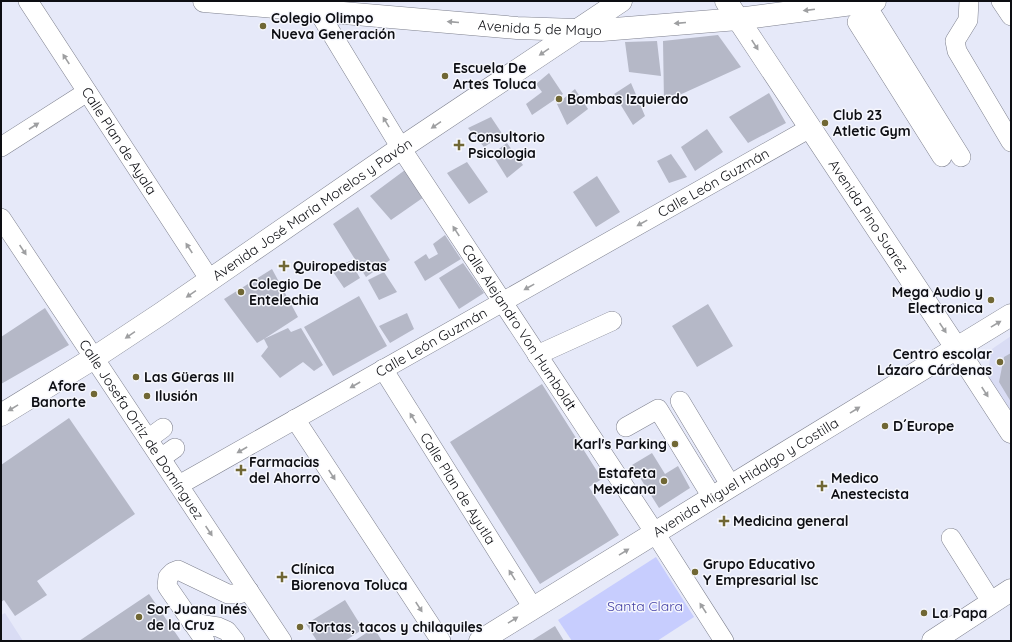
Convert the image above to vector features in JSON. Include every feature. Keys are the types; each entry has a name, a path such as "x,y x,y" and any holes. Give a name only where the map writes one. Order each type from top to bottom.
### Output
{"main road":[{"name":"Avenida 5 de Mayo","path":"204,1 318,11 373,8 539,29 576,30 602,30 738,19 870,2"},
{"name":"Avenida José María Morelos y Pavón","path":"1,415 94,358 401,148 621,1"},
{"name":"Avenida Pino Suarez","path":"726,1 1011,432"},
{"name":"Avenida Miguel Hidalgo y Costilla","path":"480,641 712,497 1011,315"},
{"path":"933,641 1011,590"}],"street":[{"name":"Calle Plan de Ayala","path":"28,1 210,280"},
{"path":"969,1 968,20 955,41 957,51 1011,142"},
{"path":"1002,1 1011,16"},
{"path":"870,2 899,72 942,157"},
{"name":"Calle Alejandro Von Humboldt","path":"318,11 401,148 655,533 724,641"},
{"path":"857,22 899,72 961,157"},
{"path":"1,147 87,92"},
{"name":"Calle León Guzmán","path":"179,486 810,128"},
{"name":"Calle Josefa Ortiz de Domínguez","path":"1,218 94,358 156,434 168,453 179,486 282,641"},
{"path":"537,355 612,321"},
{"name":"Calle Plan de Ayutla","path":"383,370 533,608"},
{"path":"680,401 731,486"},
{"path":"626,427 658,409 712,497"},
{"path":"295,419 441,641"},
{"path":"951,538 992,603"},
{"path":"204,641 167,586 168,577 173,572 178,570 228,594 239,594 249,591"},
{"path":"192,623 218,627 227,631 235,641"}],"shaded area":[{"name":"Centro escolar Lázaro Cárdenas","path":"1011,336 1011,413 987,375 992,349"},
{"path":"5,613 23,641 1,641 1,615"}],"green space":[{"name":"Santa Clara","path":"656,557 694,617 657,641 572,641 558,620"}],"building":[{"path":"718,35 741,67 664,102 663,41"},
{"path":"657,41 661,76 629,72 625,42"},
{"path":"549,73 563,94 532,115 526,104 542,92 536,84"},
{"path":"631,83 645,116 633,125 614,94"},
{"path":"575,89 588,109 567,125 557,104"},
{"path":"769,93 786,123 748,143 729,117"},
{"path":"491,117 503,135 484,147 468,128"},
{"path":"707,129 723,152 695,171 681,147"},
{"path":"507,143 523,165 507,178 492,154"},
{"path":"671,154 687,177 669,183 657,161"},
{"path":"467,162 488,192 469,204 447,173"},
{"path":"405,170 424,197 391,220 370,196"},
{"path":"597,176 620,212 596,227 573,192"},
{"path":"358,207 390,260 366,277 333,224"},
{"path":"445,235 461,259 425,281 414,262 426,254 429,259 438,254 433,244"},
{"path":"350,261 360,278 344,288 331,269"},
{"path":"463,263 484,293 459,309 439,278"},
{"path":"272,269 298,317 257,343 224,299"},
{"path":"384,272 397,292 379,300 368,280"},
{"path":"359,296 387,346 333,376 304,327"},
{"path":"708,304 733,346 697,367 672,326"},
{"path":"45,308 69,345 1,384 1,337"},
{"path":"407,313 414,329 390,343 379,326"},
{"path":"288,328 291,332 301,328 323,365 314,371 303,362 280,378 261,356 268,347 264,339"},
{"path":"1011,353 1011,402 999,382 1004,357"},
{"path":"542,384 602,479 589,487 619,535 540,584 450,442"},
{"path":"69,418 135,514 37,581 47,595 15,616 4,600 1,602 1,465"},
{"name":"Estafeta Mexicana","path":"652,453 665,474 678,466 690,488 659,508 632,465"},
{"name":"Sor Juana Inés de la Cruz","path":"149,594 181,641 79,641"},
{"path":"345,600 363,629 345,641 317,641 306,624"},
{"path":"555,626 564,641 531,641"},
{"path":"374,628 382,641 354,641"}],"place":[{"name":"Colegio Olimpo Nueva Generación","path":"263,26"},
{"name":"Escuela De Artes Toluca","path":"445,76"},
{"name":"Bombas Izquierdo","path":"559,99"},
{"name":"Club 23 Atletic Gym","path":"825,123"},
{"name":"Consultorio Psicologia","path":"459,145"},
{"name":"Quiropedistas","path":"284,266"},
{"name":"Colegio De Entelechia","path":"241,292"},
{"name":"Mega Audio y Electronica","path":"991,300"},
{"name":"Centro escolar Lázaro Cárdenas","path":"1000,362"},
{"name":"Las Güeras III","path":"136,377"},
{"name":"Afore Banorte","path":"94,394"},
{"name":"Ilusión","path":"147,396"},
{"name":"D´Europe","path":"885,426"},
{"name":"Karl's Parking","path":"675,444"},
{"name":"Farmacias del Ahorro","path":"241,470"},
{"name":"Estafeta Mexicana","path":"664,481"},
{"name":"Medico Anestecista","path":"822,486"},
{"name":"Medicina general","path":"724,521"},
{"name":"Grupo Educativo Y Empresarial Isc","path":"695,572"},
{"name":"Clínica Biorenova Toluca","path":"282,577"},
{"name":"La Papa","path":"924,613"},
{"name":"Sor Juana Inés de la Cruz","path":"139,617"},
{"name":"Tortas, tacos y chilaquiles","path":"300,627"}]}
